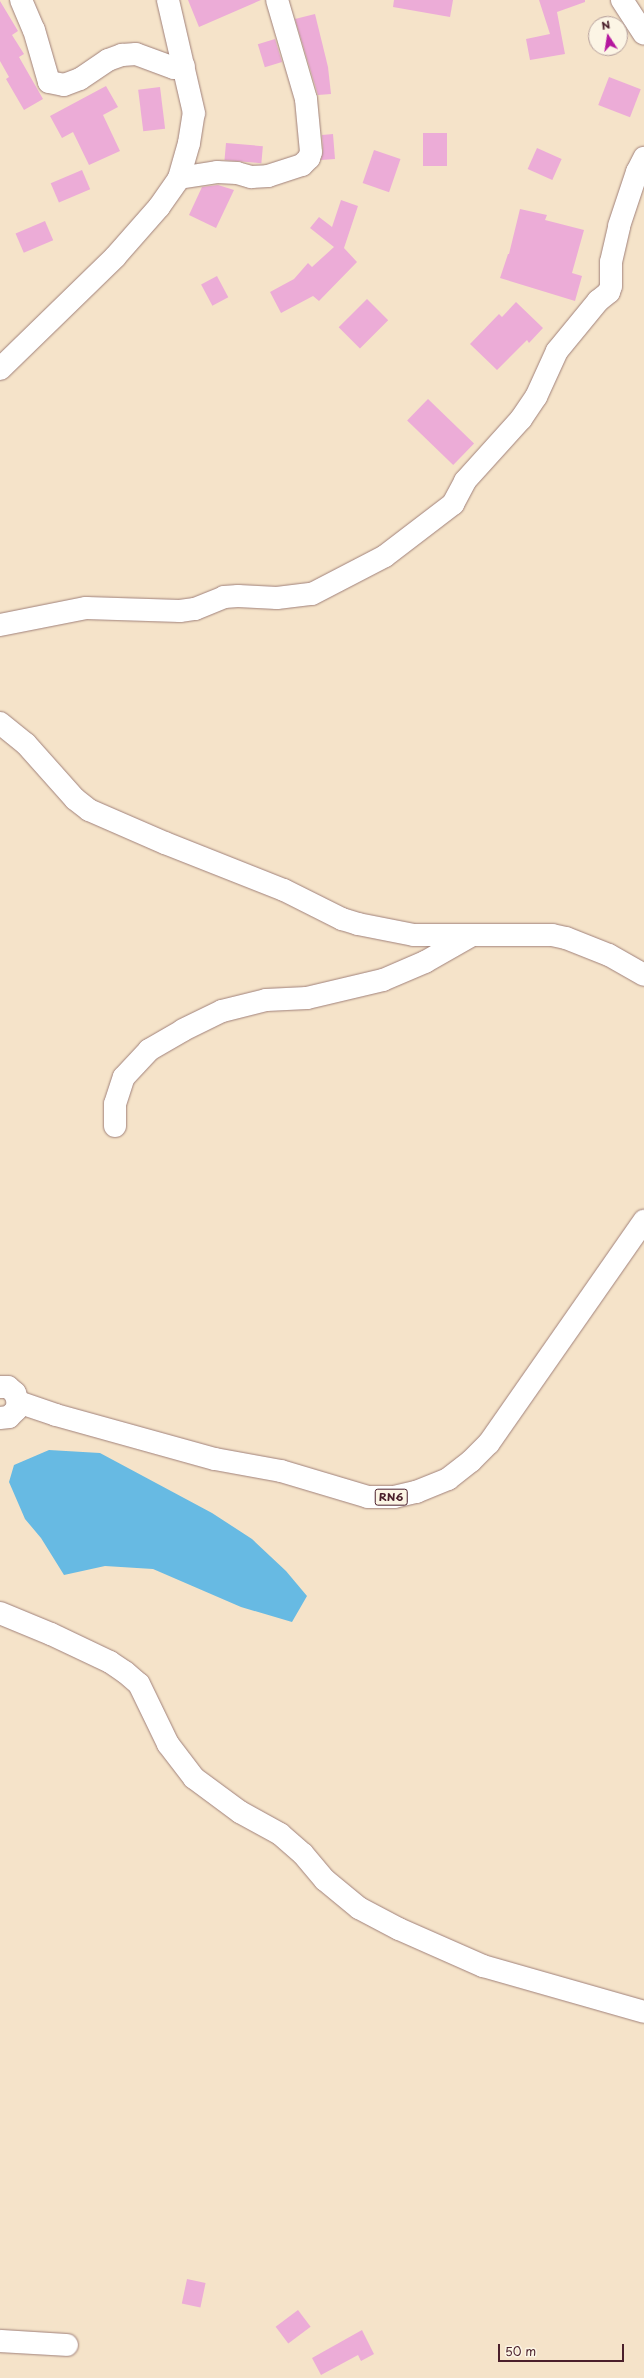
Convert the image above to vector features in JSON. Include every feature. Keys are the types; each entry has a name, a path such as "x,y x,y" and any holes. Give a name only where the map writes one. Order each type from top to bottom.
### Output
{"main road":[{"path":"21,0 34,30 49,82 64,85 80,79 108,60 122,55 136,54 174,68 184,66"},
{"path":"0,369 115,257 159,207 179,178 189,143 194,113 168,0"},
{"path":"179,178 217,172 237,173 251,177 268,176 302,165 309,158 311,152 306,99 277,0"},
{"path":"622,0 644,34"},
{"path":"0,625 86,608 180,611 195,609 224,598 238,596 277,598 312,594 385,556 453,504 465,481 528,408 539,391 557,351 592,307 609,292 611,286 611,262 619,226 637,172 644,158"},
{"path":"0,723 26,744 75,799 89,810 284,890 328,913 358,924 414,935 471,936 537,934 566,938 609,955 644,975"},
{"path":"115,1126 115,1104 124,1077 149,1050 183,1030 222,1011 237,1007 266,1000 307,998 383,980 425,962 471,936"},
{"name":"RN6","path":"18,1402 56,1415 215,1459 281,1472 368,1497 394,1497 416,1492 448,1480 472,1461 489,1443 644,1221"},
{"path":"0,1387 8,1387 15,1393 18,1402 16,1410 9,1417 0,1418"},
{"path":"0,1612 51,1634 126,1672 139,1684 168,1744 194,1778 240,1812 280,1834 303,1854 325,1880 359,1908 399,1929 483,1966 644,2012"},
{"path":"0,2341 67,2345"}],"water":[{"path":"49,1450 100,1453 212,1513 252,1539 286,1571 307,1596 292,1622 241,1607 153,1569 105,1566 64,1575 41,1538 25,1519 9,1482 14,1465"}],"building":[{"path":"188,0 261,0 199,27"},
{"path":"394,0 453,0 450,17 393,7"},
{"path":"539,0 585,0 585,2 557,12 565,54 530,60 526,39 550,34"},
{"path":"0,1 18,31 12,35 24,54 19,57 43,99 24,110 6,79 9,77 0,61"},
{"path":"315,14 328,67 331,94 318,95 295,19"},
{"path":"275,39 282,62 265,67 258,44"},
{"path":"609,77 641,89 630,117 598,105"},
{"path":"106,86 118,107 103,115 120,151 89,165 73,132 62,138 50,116"},
{"path":"160,87 165,129 143,131 138,90"},
{"path":"423,133 447,133 447,166 423,166"},
{"path":"333,134 335,159 321,160 323,151 322,135"},
{"path":"226,143 263,146 261,163 225,160"},
{"path":"537,148 562,159 552,180 528,169"},
{"path":"374,150 400,159 389,192 363,183"},
{"path":"82,170 90,189 59,203 51,183"},
{"path":"218,185 234,190 216,228 189,215 202,187"},
{"path":"341,200 358,206 344,248 357,262 319,301 313,296 281,313 270,292 294,279 308,263 312,267 334,247 310,228 319,217 332,227"},
{"path":"520,209 547,215 545,220 584,230 572,273 582,276 575,301 500,278 509,254"},
{"path":"45,221 53,240 24,253 16,234"},
{"path":"217,276 228,297 212,306 201,284"},
{"path":"367,299 388,320 360,348 339,327"},
{"path":"516,302 543,328 529,343 527,340 497,370 470,344 499,314 502,317"},
{"path":"428,399 474,443 453,465 407,421"},
{"path":"187,2279 206,2283 200,2307 182,2303"},
{"path":"298,2310 311,2327 288,2344 276,2327"},
{"path":"362,2330 374,2354 361,2361 358,2355 321,2375 312,2358"}]}
